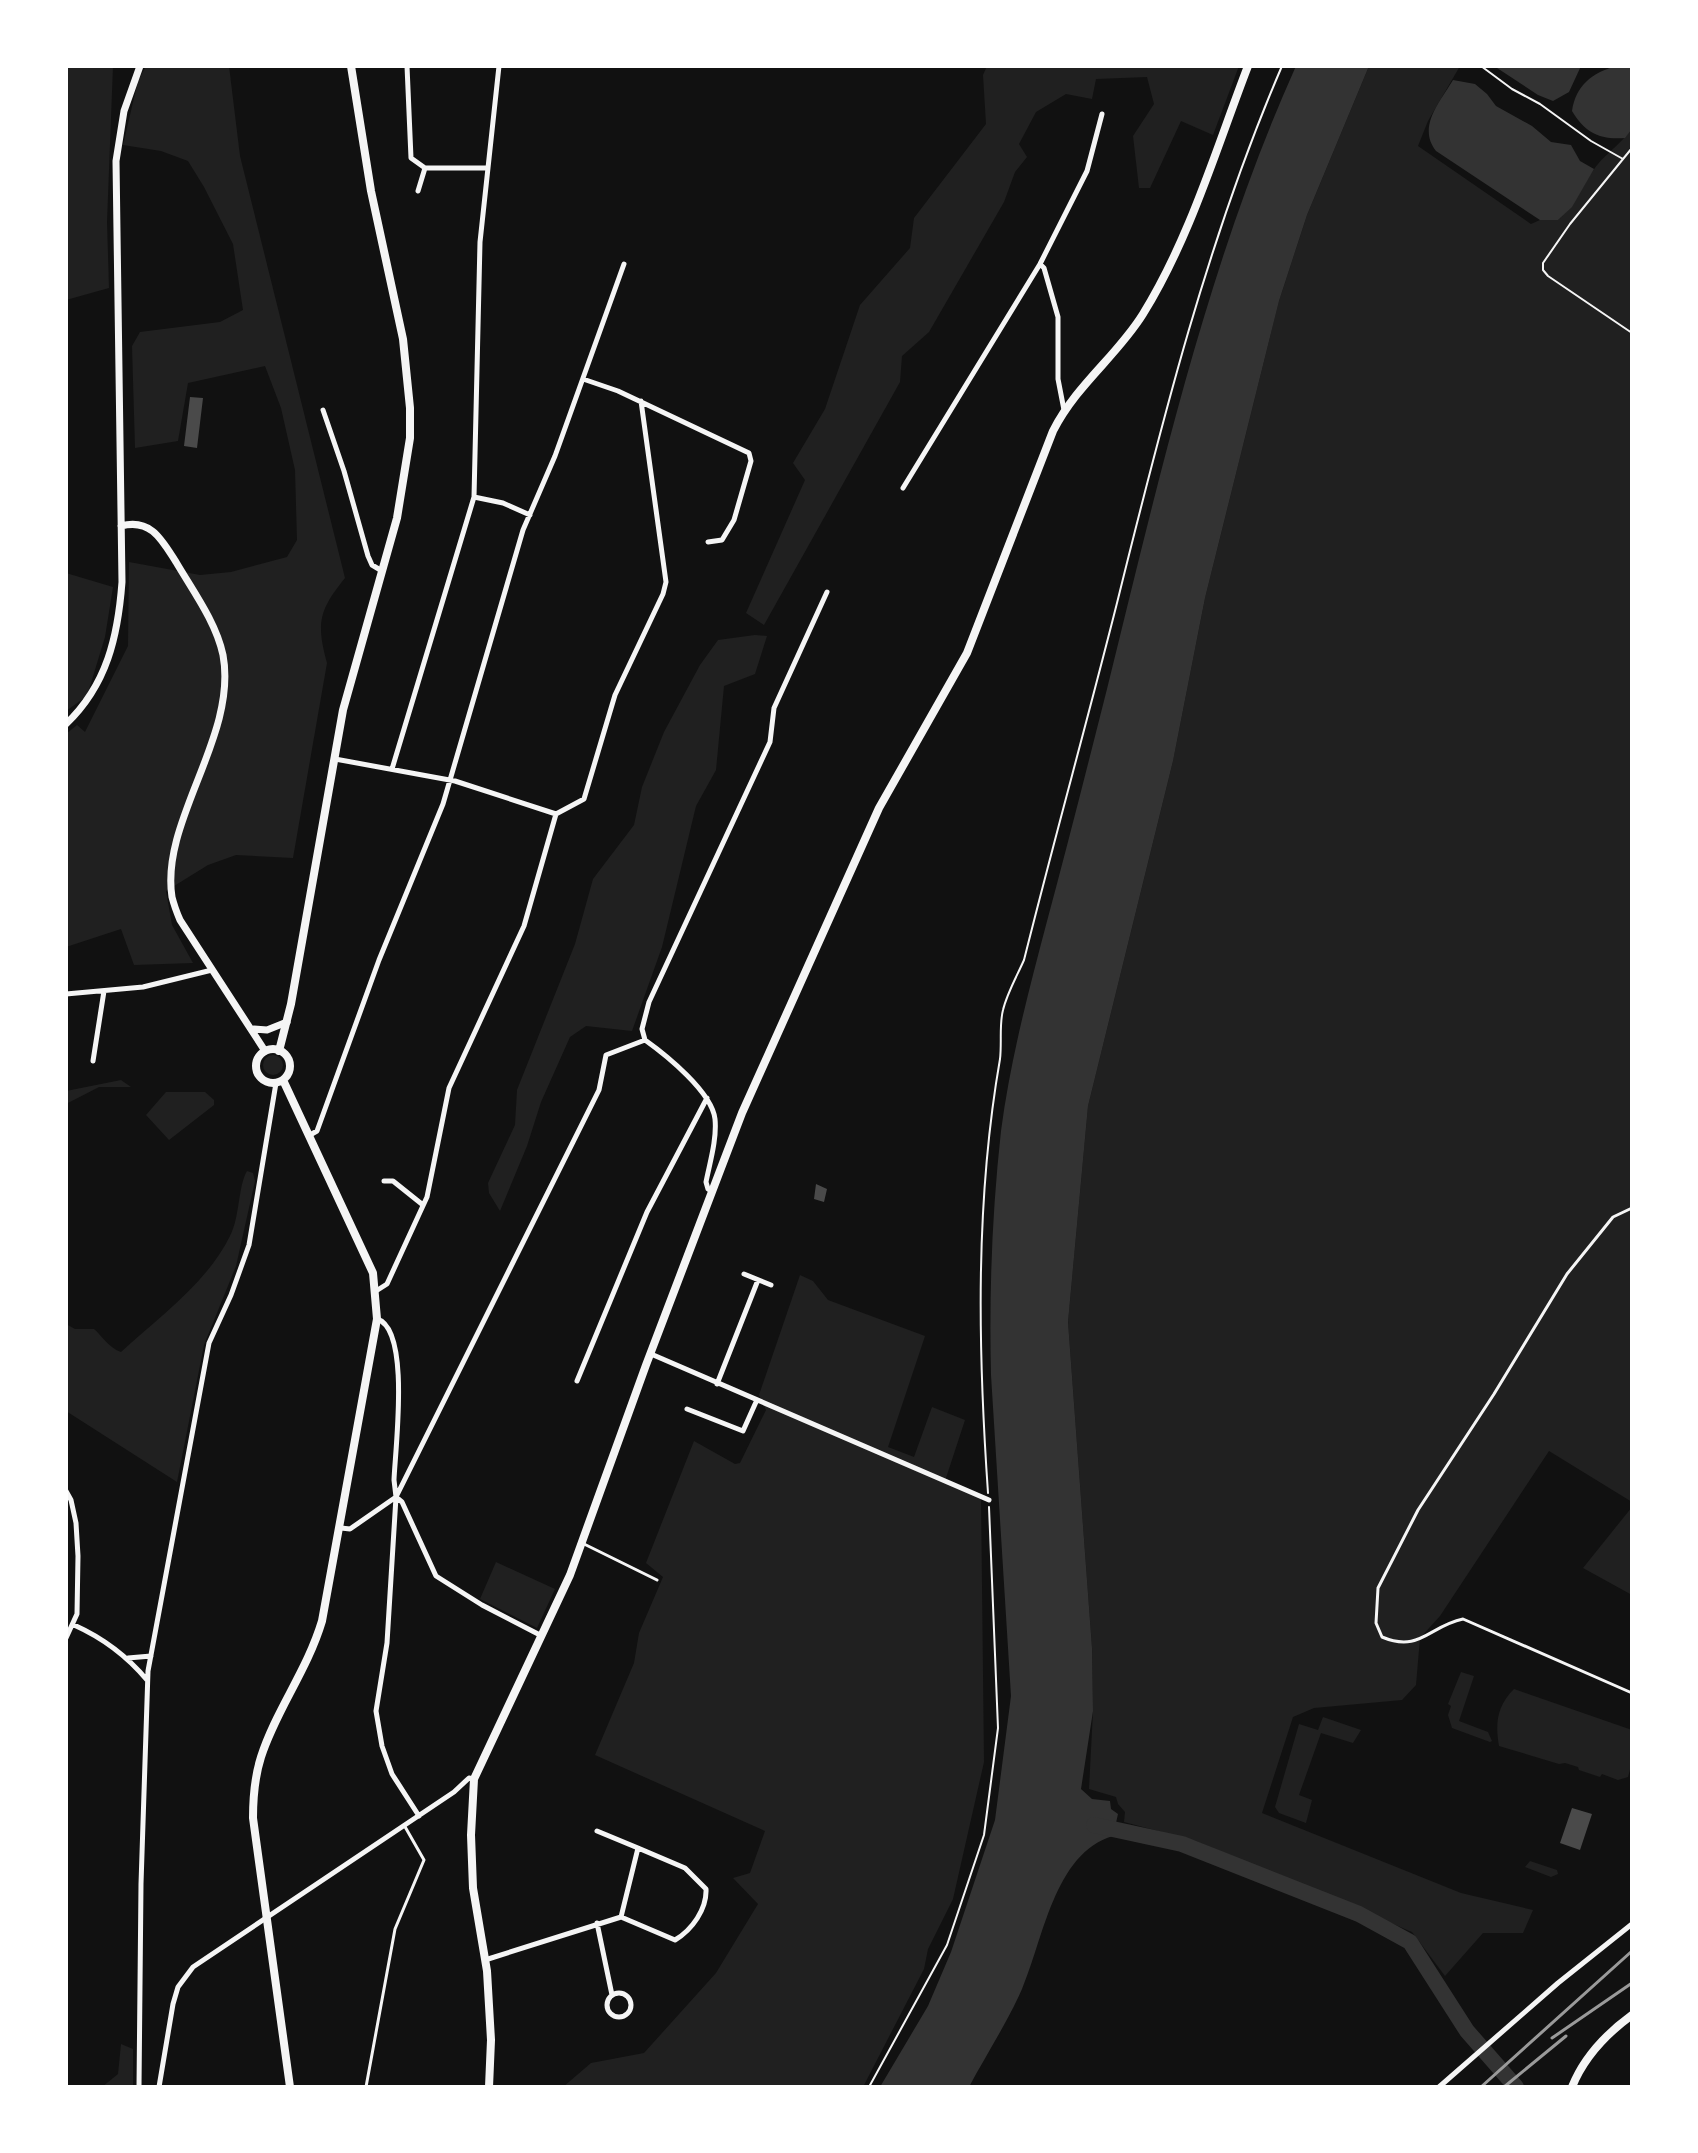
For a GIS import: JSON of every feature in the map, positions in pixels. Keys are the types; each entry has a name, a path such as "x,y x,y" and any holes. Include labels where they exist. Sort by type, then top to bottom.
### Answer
{"main road":[{"path":"279,1051 287,1022 343,710 407,468 410,408 403,339 371,191 351,66"},
{"path":"489,2087 491,2040 484,1960 473,1888 471,1835 474,1779 582,1543 742,1113 879,808 967,653 1053,431 1064,410 1140,319 1163,281 1248,66"},
{"path":"265,1051 279,1051 290,1064 279,1082 261,1079 256,1070 257,1059 265,1051"},
{"path":"279,1082 310,1135 373,1273 377,1319 326,1605 313,1652 261,1756 254,1793 253,1818 290,2087"},
{"path":"1572,2087 1580,2069 1597,2046 1632,2015"}],"street":[{"path":"66,724 96,688 110,656 119,622 122,582 116,161 124,111 140,66"},
{"path":"407,66 411,158 425,168 488,168"},
{"path":"392,769 474,497 480,242 499,66"},
{"path":"903,488 1040,264 1087,171 1102,114"},
{"path":"418,191 425,168"},
{"path":"310,1135 317,1131 379,960 443,804 523,530 583,379 624,264"},
{"path":"1040,264 1044,268 1058,317 1058,379 1064,410"},
{"path":"583,379 641,401 749,453 751,461 729,530 722,540 708,542"},
{"path":"376,1291 387,1284 423,1205 449,1088 524,926 556,814 584,799 615,695 666,582 641,401"},
{"path":"323,410 368,556 372,565 382,571"},
{"path":"474,497 503,503 530,515"},
{"path":"121,526 133,523 151,528 170,553 207,615 223,654 223,708 180,833 173,864 172,896 180,920 254,1029 265,1051"},
{"path":"712,1191 706,1182 716,1129 715,1116 707,1098 662,1052 645,1040 642,1029 649,1002 770,742 774,708 827,592"},
{"path":"335,759 451,780 556,814"},
{"path":"66,994 143,987 212,970"},
{"path":"93,1061 104,991"},
{"path":"254,1029 267,1030 287,1022"},
{"path":"419,1816 392,1774 382,1746 376,1711 387,1643 396,1497 599,1090 606,1055 645,1040"},
{"path":"139,2087 141,1884 151,1656 209,1343 249,1245 279,1082"},
{"path":"577,1381 647,1212 707,1098"},
{"path":"384,1181 393,1181 423,1205"},
{"path":"744,1274 771,1285"},
{"path":"717,1384 758,1280"},
{"path":"377,1319 385,1322 392,1331 399,1358 396,1497 402,1502 436,1576 482,1605 540,1635"},
{"path":"650,1354 989,1500"},
{"path":"687,1409 743,1431 756,1402"},
{"path":"66,1491 71,1500 77,1534 77,1614 66,1638"},
{"path":"341,1528 350,1529 396,1497"},
{"path":"74,1625 95,1635 127,1658 148,1680"},
{"path":"127,1658 151,1656"},
{"path":"159,2087 173,2004 178,1987 193,1967 419,1816 469,1778 474,1779"},
{"path":"484,1960 621,1917 675,1940 686,1934 707,1902 706,1889 685,1868 597,1831"},
{"path":"621,1917 638,1848"},
{"path":"597,1923 612,1995 608,2001 609,2012 619,2017 626,2014 630,2007 629,2000 620,1993 612,1995"},
{"path":"1439,2087 1558,1983 1632,1924"}],"lane":[{"path":"1632,1208 1613,1217 1567,1274 1418,1510 1378,1588 1376,1623 1382,1637 1405,1642 1421,1640 1447,1623 1463,1619 1632,1693"},
{"path":"582,1543 657,1580"},
{"path":"366,2087 395,1929 424,1860 404,1825"}],"path":[{"path":"869,2087 947,1945 984,1835 998,1728 981,1378 981,1271 991,1108 1001,1049 1002,1012 1024,960 1156,447 1210,260 1282,66"},
{"path":"1481,66 1591,141 1623,159"},
{"path":"1632,148 1546,256 1543,270 1632,333"}],"shaded area":[{"path":"66,66 113,66 107,222 109,288 66,300"},
{"path":"146,66 229,66 240,156 345,578 330,599 322,618 327,663 293,858 236,855 208,865 166,891 172,925 193,963 134,965 121,929 66,947 66,734 77,725 85,732 128,646 129,562 200,575 231,572 287,557 297,540 295,470 281,408 265,366 188,383 178,441 135,448 132,346 140,332 220,322 243,310 233,244 188,161 161,151 123,145 138,81"},
{"path":"987,66 1239,66 1213,135 1181,121 1150,188 1139,188 1133,136 1154,104 1147,77 1096,79 1092,99 1066,94 1036,112 1019,144 1027,157 1015,172 1004,202 929,332 902,356 900,382 764,625 746,613 805,480 793,463 825,409 860,305 910,248 914,218 986,124 983,75"},
{"path":"1296,66 1369,66 1307,215 1279,301 1205,598 1173,761 1088,1106 1068,1322 1092,1648 1093,1711 1081,1789 1092,1799 1110,1801 1111,1809 1118,1814 1113,1836 1093,1845 1077,1860 1064,1879 1053,1901 1022,1989 969,2087 880,2087 928,2006 951,1952 995,1820 1011,1696 991,1375 991,1284 1001,1131 1014,1053 1188,373 1236,217"},
{"path":"1369,66 1460,66 1428,121 1418,146 1531,224 1540,220 1558,220 1573,203 1596,166 1632,129 1632,1502 1549,1451 1440,1616 1420,1638 1416,1685 1402,1700 1314,1708 1293,1717 1262,1813 1461,1893 1533,1910 1523,1933 1483,1933 1445,1976 1412,1932 1196,1841 1124,1822 1125,1812 1116,1797 1089,1789 1092,1648 1068,1322 1088,1106 1173,761 1205,598 1279,301 1307,215"},
{"path":"1494,66 1581,66 1569,92 1553,101 1538,95"},
{"path":"1616,66 1632,66 1632,129 1625,138 1594,134 1582,125 1572,111 1577,94 1586,81"},
{"path":"1453,80 1475,84 1496,106 1532,126 1551,142 1571,145 1580,161 1594,169 1572,207 1558,220 1540,220 1436,151 1429,133 1432,115"},
{"path":"66,573 113,587 105,637 87,696 66,711"},
{"path":"767,636 755,674 724,686 716,770 696,806 662,947 632,1031 586,1026 570,1037 541,1102 500,1211 489,1193 488,1183 515,1125 517,1090 575,944 593,879 634,825 642,787 664,732 700,665 718,640"},
{"path":"273,1055 280,1058 283,1065 280,1072 273,1075 266,1072 263,1065 266,1058"},
{"path":"121,1080 131,1087 99,1087 66,1104 66,1091"},
{"path":"166,1092 205,1092 214,1100 214,1105 169,1140 146,1115"},
{"path":"247,1171 253,1173 255,1181 236,1266 204,1345 177,1482 66,1411 66,1324 75,1329 94,1329 121,1352 209,1269 230,1236"},
{"path":"800,1275 813,1281 828,1300 925,1336 888,1447 914,1457 932,1407 965,1420 945,1481 981,1497 984,1762 953,1899 928,1949 924,1969 863,2087 563,2087 591,2063 644,2053 716,1973 758,1904 733,1878 750,1873 765,1831 595,1755 634,1663 639,1633 663,1577 646,1563 694,1441 735,1464 740,1463 766,1410 759,1395"},
{"path":"1632,1507 1632,1595 1583,1568"},
{"path":"496,1562 555,1589 537,1628 480,1599"},
{"path":"1461,1672 1474,1676 1459,1721 1488,1732 1490,1742 1452,1728 1448,1715 1451,1706 1448,1704"},
{"path":"1514,1689 1632,1730 1632,1762 1628,1777 1618,1780 1602,1774 1600,1777 1565,1763 1559,1764 1499,1746 1499,1715"},
{"path":"1323,1717 1361,1730 1353,1743 1321,1733 1299,1795 1312,1800 1306,1823 1279,1813 1275,1807 1299,1724 1318,1730"},
{"path":"1530,1861 1557,1870 1558,1874 1551,1877 1525,1867"},
{"path":"121,2044 133,2049 133,2087 102,2087 118,2074"}],"building":[{"path":"190,397 203,398 197,448 184,446"},
{"path":"816,1184 827,1189 824,1202 814,1199"},
{"path":"1572,1808 1592,1814 1580,1850 1560,1843"}],"waterway":[{"path":"1094,1825 1182,1844 1359,1914 1410,1942 1467,2031 1516,2087"}],"railway":[{"path":"1481,2087 1632,1951"},
{"path":"1552,2038 1632,1983"},
{"path":"1504,2087 1566,2036"}]}
